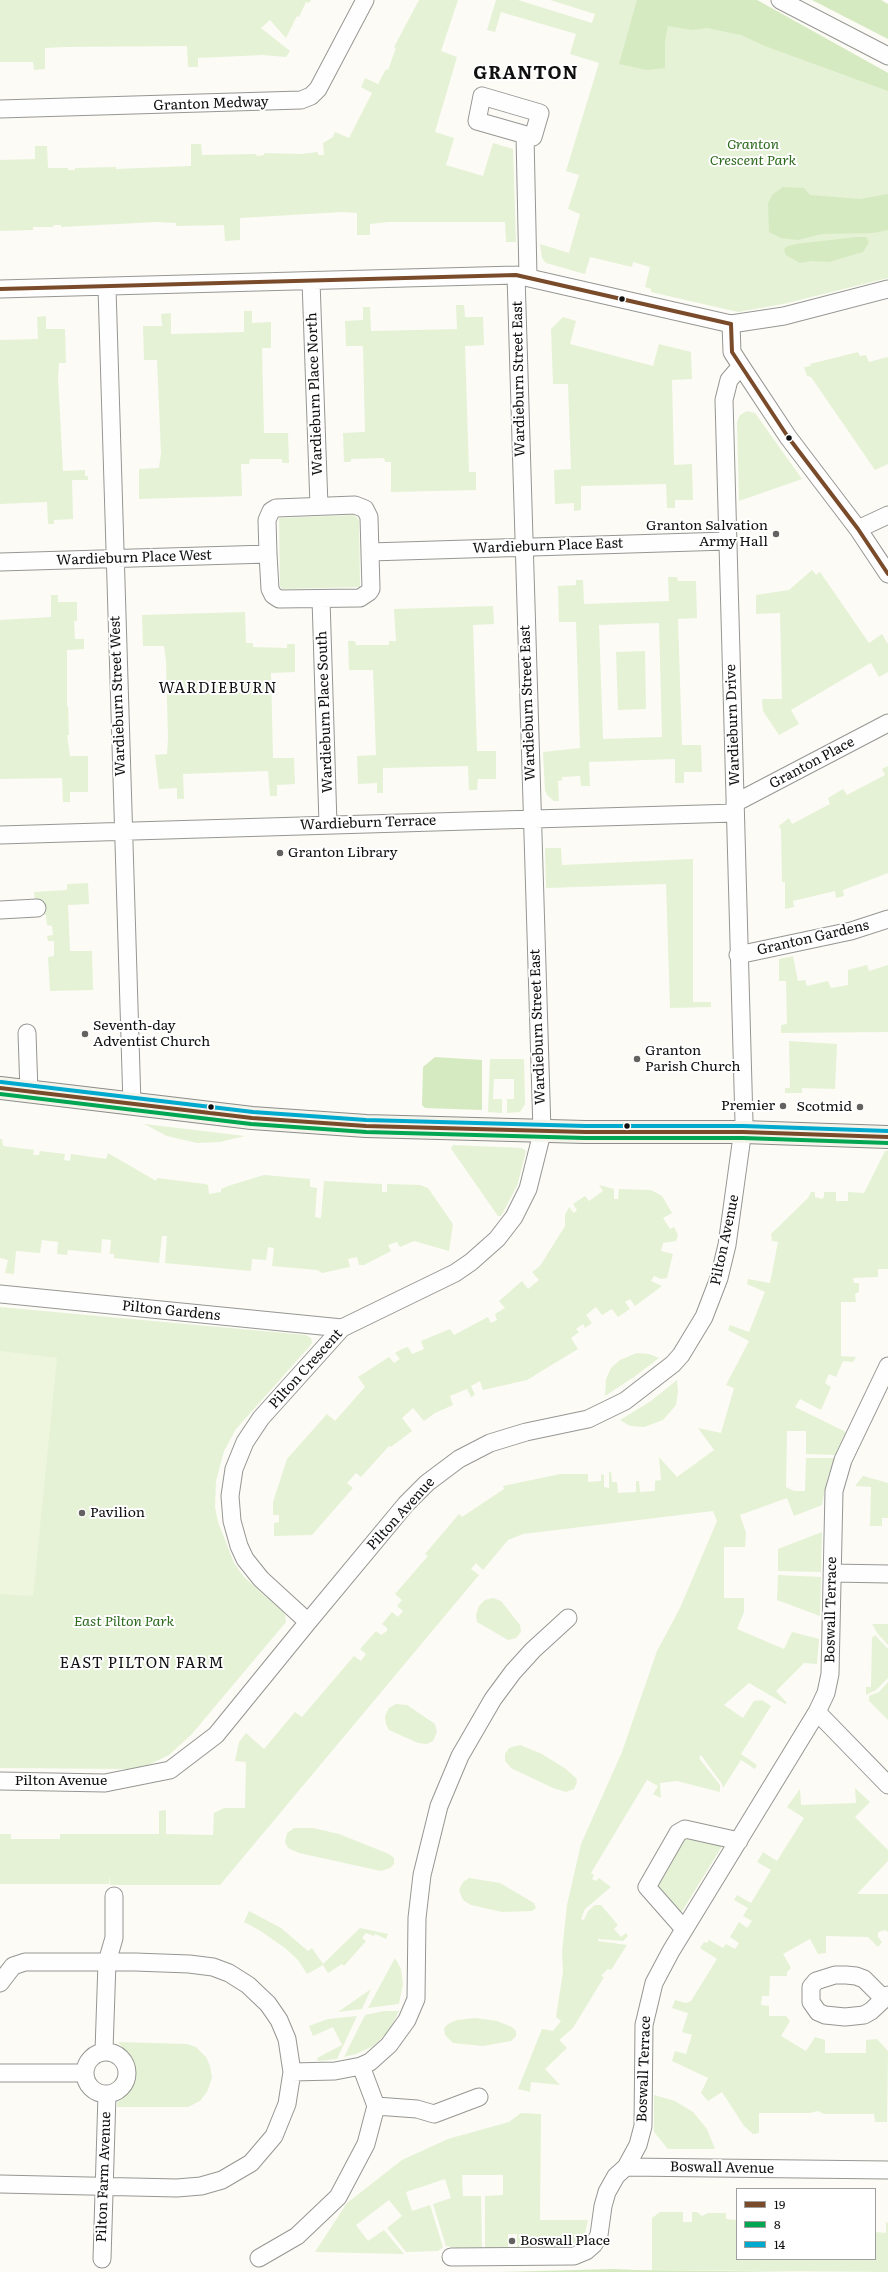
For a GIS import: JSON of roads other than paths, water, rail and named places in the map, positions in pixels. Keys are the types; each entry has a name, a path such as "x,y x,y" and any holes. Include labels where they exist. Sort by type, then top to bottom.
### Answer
{"street":[{"name":"Granton Medway","path":"0,109 301,100 311,96 318,89 365,0"},
{"path":"780,0 888,56"},
{"name":"Wardieburn Street East","path":"525,135 522,276 523,546 542,1131"},
{"path":"0,289 107,288 522,276 731,324 784,316 888,289"},
{"name":"Wardieburn Place North","path":"311,281 319,506"},
{"name":"Wardieburn Street West","path":"107,288 122,830 132,1104"},
{"path":"731,324 732,352 788,437 858,529 888,574"},
{"name":"Wardieburn Drive","path":"741,366 729,380 724,400 743,1132"},
{"path":"355,505 365,509 369,517 371,589 367,595 360,598 279,599 273,596 269,586 267,520 271,511 276,508 319,506 355,505"},
{"path":"858,529 888,515"},
{"name":"Wardieburn Place East","path":"370,552 523,546 727,541"},
{"name":"Wardieburn Place West","path":"0,562 268,554"},
{"name":"Wardieburn Place South","path":"321,599 328,824"},
{"name":"Granton Place","path":"735,808 888,722"},
{"name":"Wardieburn Terrace","path":"0,835 122,830 532,819 735,808"},
{"path":"0,910 37,908"},
{"name":"Granton Gardens","path":"738,955 851,931 888,919"},
{"path":"28,1033 29,1092"},
{"path":"0,1088 252,1118 333,1125 542,1131 743,1132 888,1137"},
{"name":"Pilton Crescent","path":"308,1622 261,1579 245,1559 235,1534 230,1509 230,1488 239,1453 252,1430 342,1328 455,1273 484,1251 506,1228 523,1200 533,1173 542,1131"},
{"name":"Pilton Avenue","path":"0,1781 105,1783 170,1770 216,1735 406,1504 427,1483 448,1466 469,1452 500,1439 579,1422 599,1415 643,1389 673,1364 700,1325 719,1278 728,1238 743,1132"},
{"name":"Pilton Gardens","path":"0,1294 342,1328"},
{"name":"Boswall Terrace","path":"626,2167 638,2145 643,2126 644,2025 649,1998 660,1970 818,1712 826,1694 830,1674 833,1510 838,1474 888,1366"},
{"path":"832,1573 888,1574"},
{"path":"292,2072 316,2073 362,2066 370,2062 389,2045 400,2031 414,2006 417,1990 417,1918 425,1860 439,1806 460,1756 493,1699 513,1672 568,1618"},
{"path":"818,1712 888,1785"},
{"path":"684,1929 647,1887 678,1833 685,1829 739,1842"},
{"path":"0,2072 85,2073 86,2066 93,2056 104,2051 108,1962 114,1938 114,1896"},
{"path":"0,1983 13,1966 25,1962 198,1964 213,1967 238,1978 256,1991 276,2014 287,2039 292,2072 287,2104 279,2128 263,2151 241,2170 214,2183 190,2188 0,2184"},
{"name":"Pilton Farm Avenue","path":"85,2073 86,2080 94,2090 107,2094 120,2090 124,2084 128,2071 126,2064 118,2054 104,2051"},
{"path":"259,2258 297,2236 338,2198 366,2144 376,2106 362,2066"},
{"name":"Pilton Farm Avenue","path":"102,2259 107,2094"},
{"path":"376,2106 417,2109 434,2114 479,2097"},
{"path":"451,2257 574,2256 590,2248 597,2240 601,2229 603,2206 607,2192 616,2176 626,2167"},
{"name":"Boswall Avenue","path":"626,2167 888,2170"}],"place":[{"name":"Granton Salvation Army Hall","path":"776,534"},
{"name":"Granton Library","path":"280,853"},
{"name":"Seventh-day Adventist Church","path":"85,1034"},
{"name":"Granton Parish Church","path":"637,1059"},
{"name":"Premier","path":"783,1106"},
{"name":"Scotmid","path":"860,1107"},
{"name":"Pavilion","path":"82,1513"},
{"name":"Boswall Place","path":"512,2241"}],"district":[{"name":"GRANTON","path":"526,74"},
{"name":"WARDIEBURN","path":"218,689"},
{"name":"EAST PILTON FARM","path":"142,1664"}],"park label":[{"name":"Granton Crescent Park","path":"753,154"},
{"name":"East Pilton Park","path":"124,1622"}]}
